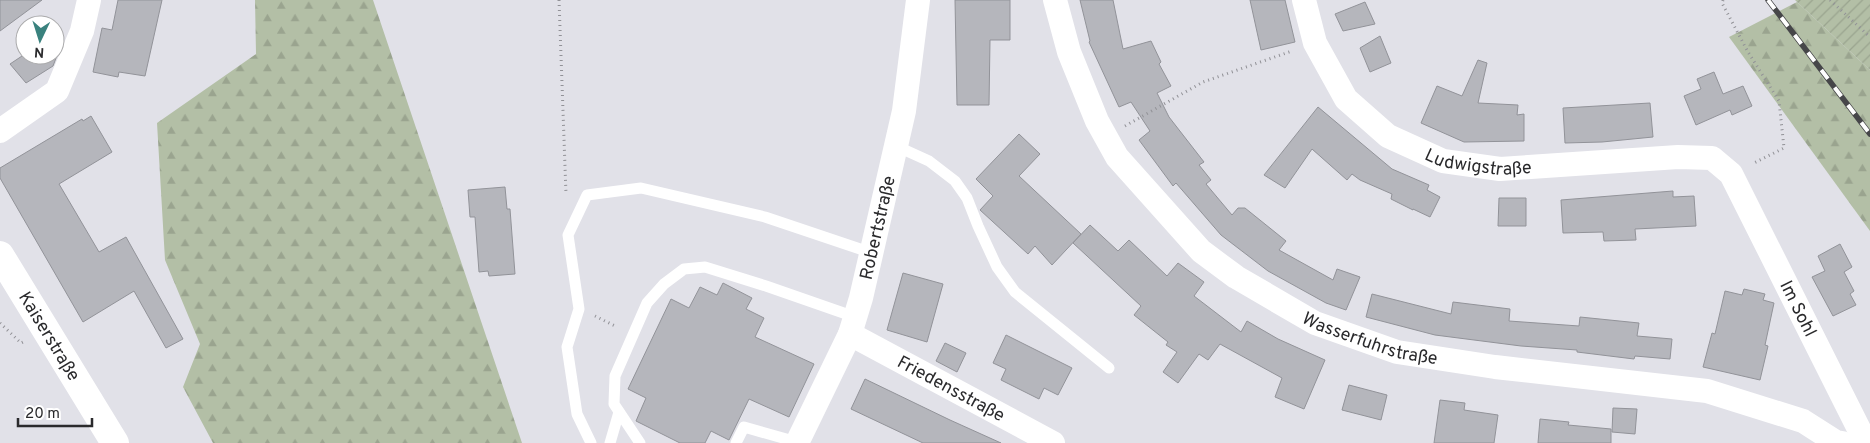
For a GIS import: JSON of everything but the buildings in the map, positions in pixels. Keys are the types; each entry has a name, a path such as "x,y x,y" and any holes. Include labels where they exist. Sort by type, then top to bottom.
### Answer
{"street":[{"path":"0,131 57,92 82,31 89,0"},
{"name":"Robertstraße","path":"797,443 852,326 872,252 904,111 918,0"},
{"name":"Wasserfuhrstraße","path":"1055,0 1069,52 1097,121 1117,157 1201,252 1236,277 1316,323 1397,352 1495,367 1707,390 1803,421 1836,442 1842,443"},
{"name":"Ludwigstraße","path":"1304,0 1315,43 1346,99 1388,136 1443,161 1500,169 1678,157 1712,158 1731,174"},
{"name":"Im Sohl","path":"1731,174 1866,443"},
{"name":"Kaiserstraße","path":"0,256 115,443"},
{"name":"Friedensstraße","path":"852,326 1053,443"}],"lane":[{"path":"896,146 929,161 956,181 967,198 997,267 1015,292 1109,368"},
{"path":"591,443 578,414 567,347 579,309 568,235 587,196 642,188 765,217 872,252"},
{"path":"640,443 614,404 615,376 647,303 664,284 684,269 705,267 766,286 852,326"},
{"path":"610,443 619,412"},
{"path":"736,443 744,427 797,443"}],"path":[{"path":"558,0 566,196"},
{"path":"1723,0 1722,2 1748,52 1779,101 1784,148 1731,174"},
{"path":"1830,0 1870,37"},
{"path":"1105,137 1203,82 1294,51"},
{"path":"579,309 633,334"}],"green space":[{"path":"255,0 373,0 522,443 213,443 183,387 200,344 165,260 157,123 256,54"},
{"path":"1795,0 1870,0 1870,70 1797,2"},
{"path":"1797,2 1870,70 1870,231 1729,37"}],"railway":[{"path":"1768,0 1870,134"}]}
